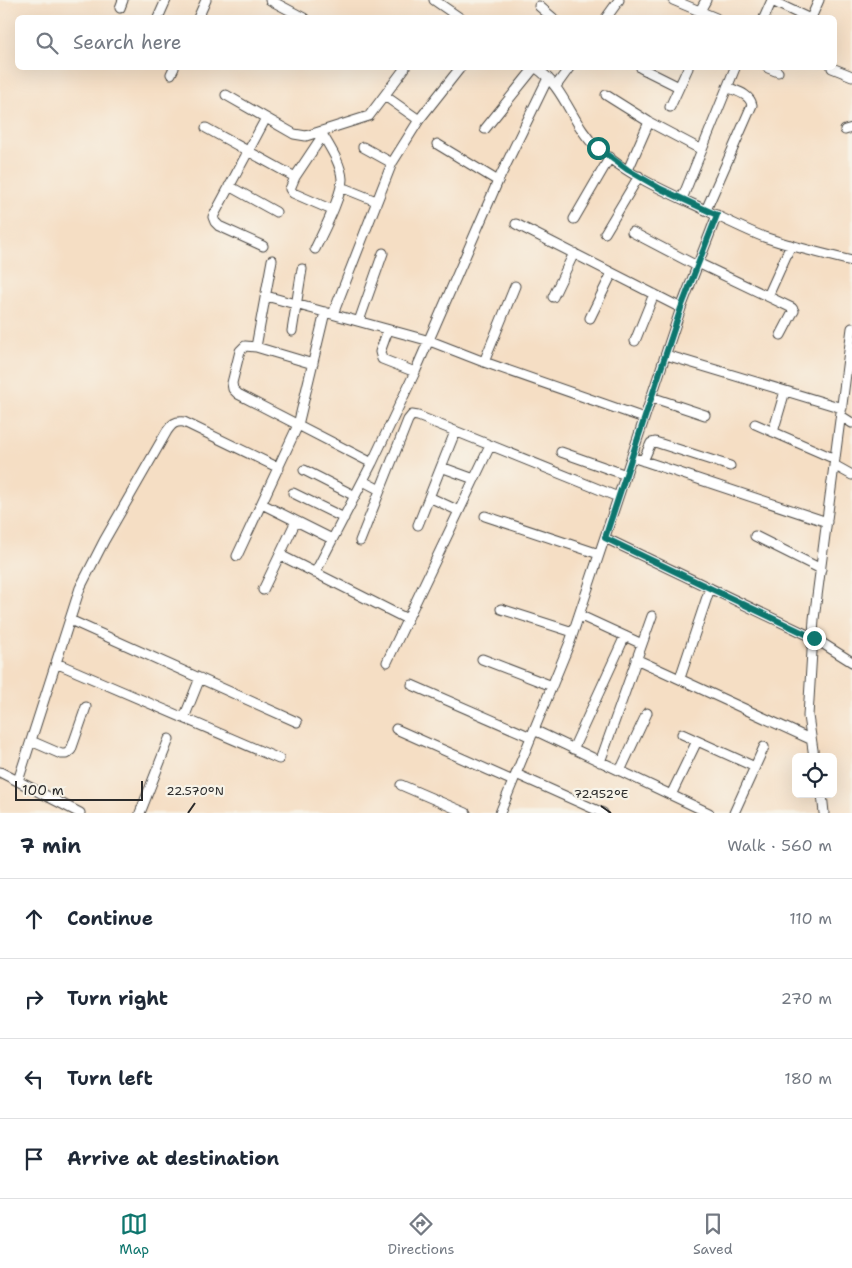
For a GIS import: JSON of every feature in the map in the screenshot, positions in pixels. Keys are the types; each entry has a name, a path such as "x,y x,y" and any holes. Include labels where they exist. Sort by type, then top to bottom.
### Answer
{"street":[{"path":"159,15 166,0"},
{"path":"199,15 206,0"},
{"path":"270,0 298,15"},
{"path":"434,0 456,15"},
{"path":"673,0 709,15"},
{"path":"700,11 706,0"},
{"path":"812,15 819,0"},
{"path":"608,15 617,1"},
{"path":"765,15 772,1 803,15"},
{"path":"539,6 550,15"},
{"path":"444,15 448,9"},
{"path":"226,95 298,136 306,136 322,133 368,116 385,96 403,70"},
{"path":"237,556 298,425 313,364 329,313 392,163 419,120 456,70"},
{"path":"484,129 533,70"},
{"path":"538,70 556,86 582,132 598,148 628,170 682,199 763,236 852,261"},
{"path":"556,86 568,70"},
{"path":"645,70 679,88"},
{"path":"670,107 687,70"},
{"path":"682,199 734,70"},
{"path":"773,70 778,72"},
{"path":"837,70 852,76"},
{"path":"315,573 372,463 430,341 498,181 548,78"},
{"path":"706,210 752,105 748,96 727,86"},
{"path":"606,95 649,122 702,150"},
{"path":"385,96 419,120"},
{"path":"263,246 219,226 213,216 266,118"},
{"path":"628,170 649,122"},
{"path":"206,128 295,177"},
{"path":"322,133 295,177 290,189 292,193 332,210"},
{"path":"315,249 341,187 340,168 322,133"},
{"path":"437,144 498,181"},
{"path":"363,147 392,163"},
{"path":"574,219 610,157"},
{"path":"605,233 639,176"},
{"path":"229,186 276,212"},
{"path":"341,187 376,202"},
{"path":"500,813 573,632 681,308 717,215"},
{"path":"516,224 681,308"},
{"path":"632,232 792,308 794,311 781,335"},
{"path":"768,296 790,245"},
{"path":"359,321 382,253"},
{"path":"553,297 574,253"},
{"path":"256,347 272,260"},
{"path":"292,331 302,269"},
{"path":"590,318 612,273"},
{"path":"484,362 515,286"},
{"path":"635,341 654,294"},
{"path":"266,296 430,341 644,418"},
{"path":"813,753 808,716 814,619 852,328"},
{"path":"388,330 380,356 382,359 415,372"},
{"path":"313,364 256,347 245,346 240,351 232,383 233,389 238,394 372,463"},
{"path":"666,355 785,391 841,412 852,423"},
{"path":"773,432 785,391"},
{"path":"651,397 705,415"},
{"path":"360,541 408,420 412,415 618,497"},
{"path":"18,781 80,588 104,540 167,431 178,421 184,422 279,468"},
{"path":"755,424 835,462 852,475"},
{"path":"418,525 455,432"},
{"path":"643,461 648,447 651,443 655,442 730,466"},
{"path":"387,662 490,446"},
{"path":"561,452 626,475"},
{"path":"632,457 827,522"},
{"path":"441,467 474,479"},
{"path":"304,470 355,496"},
{"path":"363,481 380,490"},
{"path":"293,492 344,518"},
{"path":"430,497 458,511"},
{"path":"262,504 332,539"},
{"path":"485,516 600,554"},
{"path":"263,590 296,521"},
{"path":"755,536 821,569"},
{"path":"605,538 814,638 852,662"},
{"path":"280,555 407,619"},
{"path":"680,678 710,588"},
{"path":"501,609 573,632"},
{"path":"579,615 642,644"},
{"path":"600,762 652,616"},
{"path":"70,620 297,722"},
{"path":"573,749 625,636"},
{"path":"636,658 810,738"},
{"path":"482,659 552,686"},
{"path":"56,663 279,758"},
{"path":"184,718 200,678"},
{"path":"412,685 573,749 671,795 694,810 709,813"},
{"path":"31,741 61,754 66,754 71,750 86,707"},
{"path":"620,771 647,713"},
{"path":"396,729 603,813"},
{"path":"682,734 755,767"},
{"path":"140,813 169,740"},
{"path":"671,795 697,741"},
{"path":"734,813 764,747"},
{"path":"0,772 80,813"},
{"path":"401,785 466,813"},
{"path":"822,798 824,813"}],"route":[{"path":"598,148 628,170 661,189 717,215 681,308 605,538 814,638"}]}
